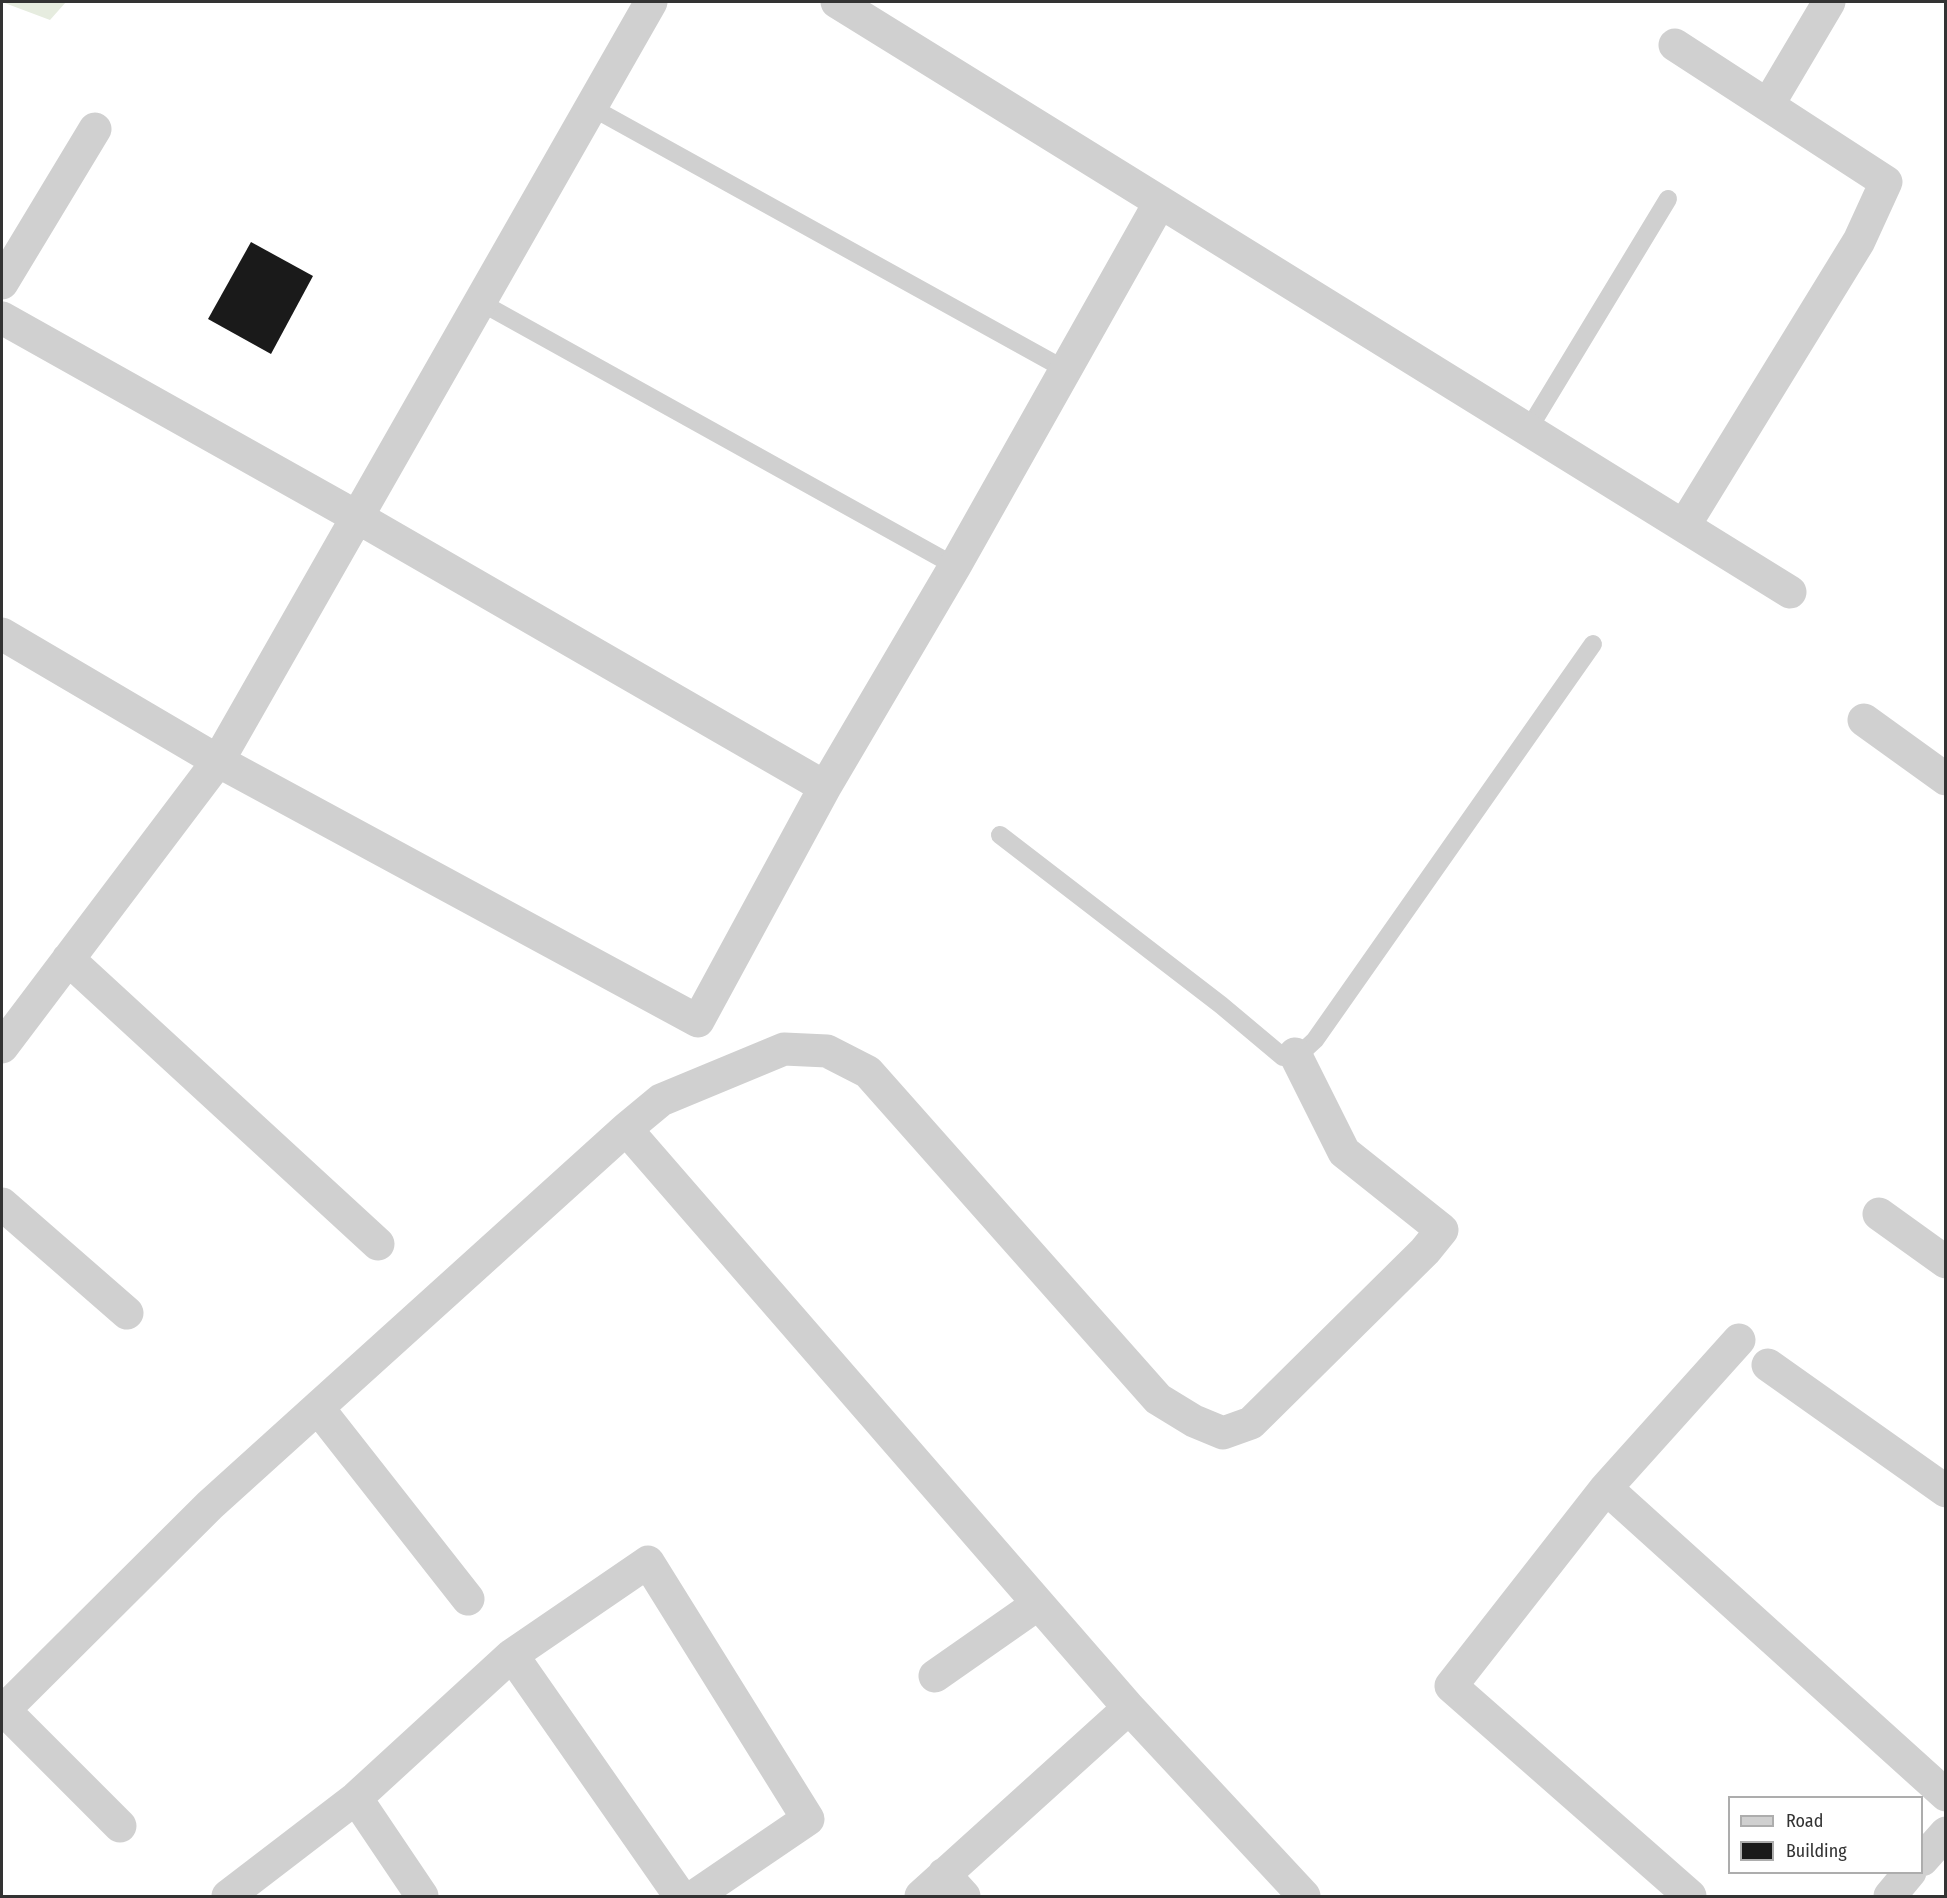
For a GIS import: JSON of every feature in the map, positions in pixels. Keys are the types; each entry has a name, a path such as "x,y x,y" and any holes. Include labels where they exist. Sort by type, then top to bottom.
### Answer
{"street":[{"path":"2,1047 218,761 651,2"},
{"path":"837,2 1790,592"},
{"path":"1768,105 1829,2"},
{"path":"1675,45 1886,182 1859,241 1684,526"},
{"path":"2,283 95,129"},
{"path":"2,634 218,761 698,1021 825,787 955,566 1160,202"},
{"path":"2,318 357,517 825,787"},
{"path":"1864,720 1946,778"},
{"path":"68,958 378,1244"},
{"path":"120,1826 3,1711 210,1505 626,1129 661,1100 784,1049 827,1051 868,1071 1158,1399 1194,1421 1223,1432 1251,1423 1425,1251 1442,1230 1344,1152 1295,1054"},
{"path":"626,1129 1129,1708 1304,1896"},
{"path":"2,1204 127,1313"},
{"path":"1879,1214 1946,1262"},
{"path":"1690,1896 1451,1686 1606,1488 1739,1340"},
{"path":"1768,1365 1946,1491"},
{"path":"318,1408 468,1599"},
{"path":"1606,1488 1946,1795"},
{"path":"228,1896 356,1798 512,1655 648,1562 808,1819 695,1896"},
{"path":"935,1676 1038,1604"},
{"path":"512,1655 680,1896"},
{"path":"943,1889 1129,1708"},
{"path":"356,1798 422,1896"},
{"path":"1923,1859 1946,1833"},
{"path":"1890,1896 1908,1874"}],"lane":[{"path":"591,106 1066,370"},
{"path":"1528,430 1668,199"},
{"path":"480,302 955,566"},
{"path":"999,835 1221,1005 1283,1057 1301,1053 1315,1040 1593,644"}],"shaded area":[{"path":"2,2 66,2 50,20"}],"building":[{"path":"251,242 313,276 271,354 208,319"}]}
